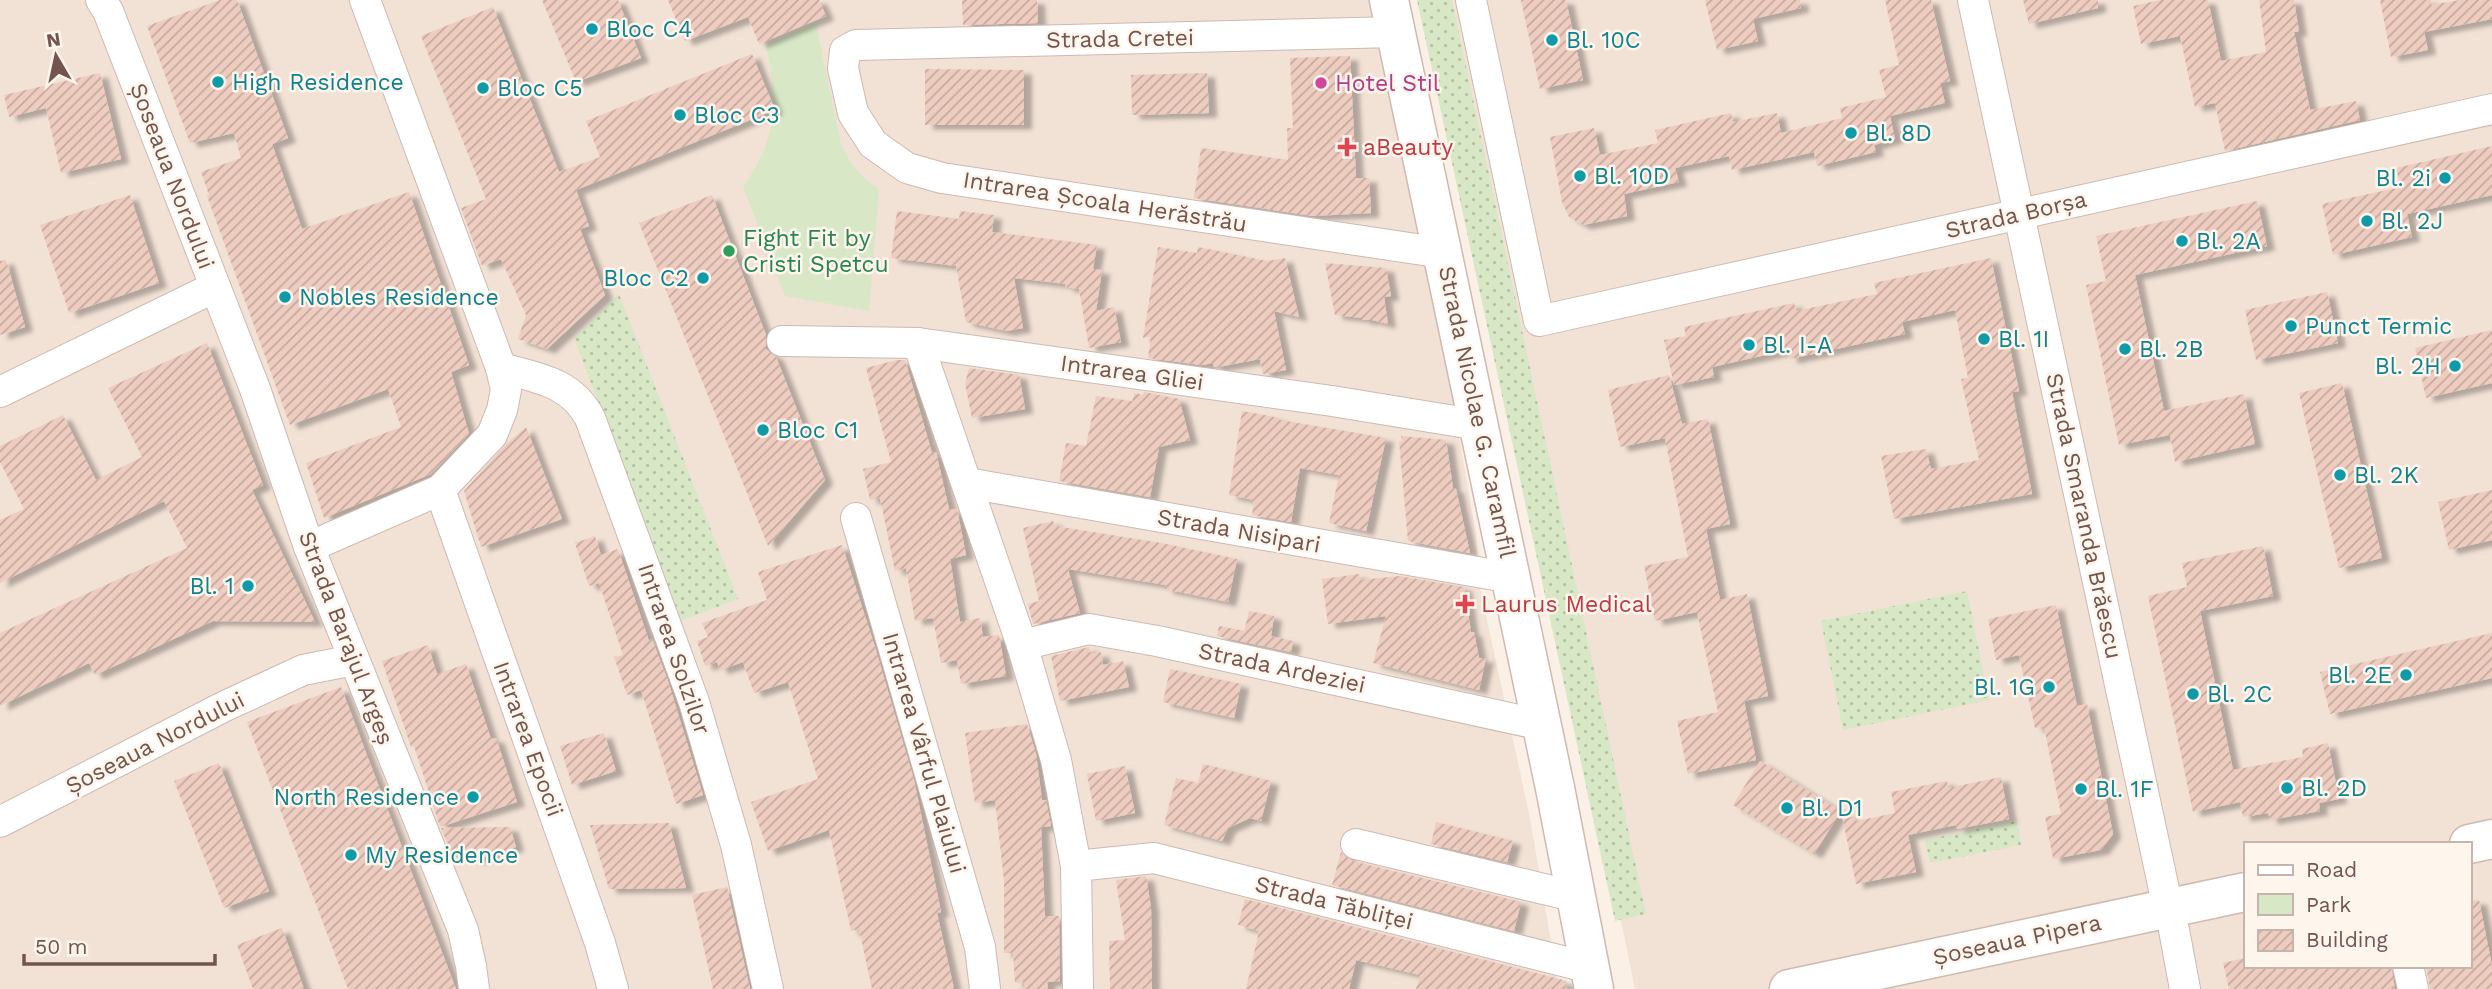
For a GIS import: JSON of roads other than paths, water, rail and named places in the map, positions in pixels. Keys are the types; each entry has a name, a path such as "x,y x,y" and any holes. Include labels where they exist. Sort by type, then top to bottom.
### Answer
{"main road":[{"name":"Strada Nicolae G. Caramfil","path":"1393,16 1512,578 1592,978"},
{"path":"2471,844 2492,839"},
{"path":"2471,865 2492,860"},
{"name":"Șoseaua Pipera","path":"1889,989 2171,919 2244,892"},
{"name":"Șoseaua Pipera","path":"1789,989 2171,919 2244,914"}],"street":[{"name":"Șoseaua Nordului","path":"0,392 215,287 108,11 101,0"},
{"path":"309,547 440,490 492,435 502,410 506,390 501,368 365,0"},
{"name":"Strada Borșa","path":"1471,0 1539,321 2492,109"},
{"name":"Strada Smaranda Brăescu","path":"1973,0 2185,989"},
{"name":"Strada Cretei","path":"845,51 856,45 1393,16"},
{"name":"Intrarea Școala Herăstrău","path":"845,51 844,68 853,113 873,144 907,167 942,178 1443,253"},
{"name":"Strada Barajul Argeș","path":"215,287 260,402 309,547 463,930 474,989"},
{"name":"Intrarea Gliei","path":"782,341 918,342 1332,401 1479,425"},
{"path":"918,342 1022,645 1056,760 1076,866 1078,989"},
{"name":"Intrarea Solzilor","path":"501,368 550,381 581,401 590,418 694,702 736,845 768,989"},
{"name":"Strada Nisipari","path":"967,483 1512,578"},
{"name":"Intrarea Epocii","path":"440,490 600,943 613,989"},
{"name":"Intrarea Vârful Plaiului","path":"856,518 980,947 985,989"},
{"name":"Strada Ardeziei","path":"1022,645 1089,629 1157,641 1542,724"},
{"name":"Șoseaua Nordului","path":"0,822 223,707 303,670 354,660"},
{"path":"1356,844 1577,897"},
{"name":"Strada Tăbliței","path":"1076,866 1154,858 1592,978"},
{"path":"2408,968 2413,989"}],"place":[{"name":"Bloc C4","path":"592,29"},
{"name":"Bl. 10C","path":"1552,40"},
{"name":"High Residence","path":"218,82"},
{"name":"Hotel Stil","path":"1321,83"},
{"name":"Bloc C5","path":"483,88"},
{"name":"Bloc C3","path":"680,115"},
{"name":"Bl. 8D","path":"1851,133"},
{"name":"aBeauty","path":"1347,147"},
{"name":"Bl. 10D","path":"1580,176"},
{"name":"Bl. 2i","path":"2445,178"},
{"name":"Bl. 2J","path":"2367,221"},
{"name":"Bl. 2A","path":"2182,241"},
{"name":"Fight Fit by Cristi Spetcu","path":"729,251"},
{"name":"Bloc C2","path":"703,278"},
{"name":"Nobles Residence","path":"285,297"},
{"name":"Punct Termic","path":"2291,326"},
{"name":"Bl. 1I","path":"1984,339"},
{"name":"Bl. I-A","path":"1749,345"},
{"name":"Bl. 2B","path":"2125,349"},
{"name":"Bl. 2H","path":"2455,366"},
{"name":"Bloc C1","path":"763,430"},
{"name":"Bl. 2K","path":"2340,475"},
{"name":"Bl. 1","path":"248,586"},
{"name":"Laurus Medical","path":"1465,604"},
{"name":"Bl. 2E","path":"2406,675"},
{"name":"Bl. 1G","path":"2049,687"},
{"name":"Bl. 2C","path":"2193,694"},
{"name":"Bl. 2D","path":"2287,788"},
{"name":"Bl. 1F","path":"2081,789"},
{"name":"North Residence","path":"473,797"},
{"name":"Bl. D1","path":"1787,808"},
{"name":"My Residence","path":"351,855"}]}
